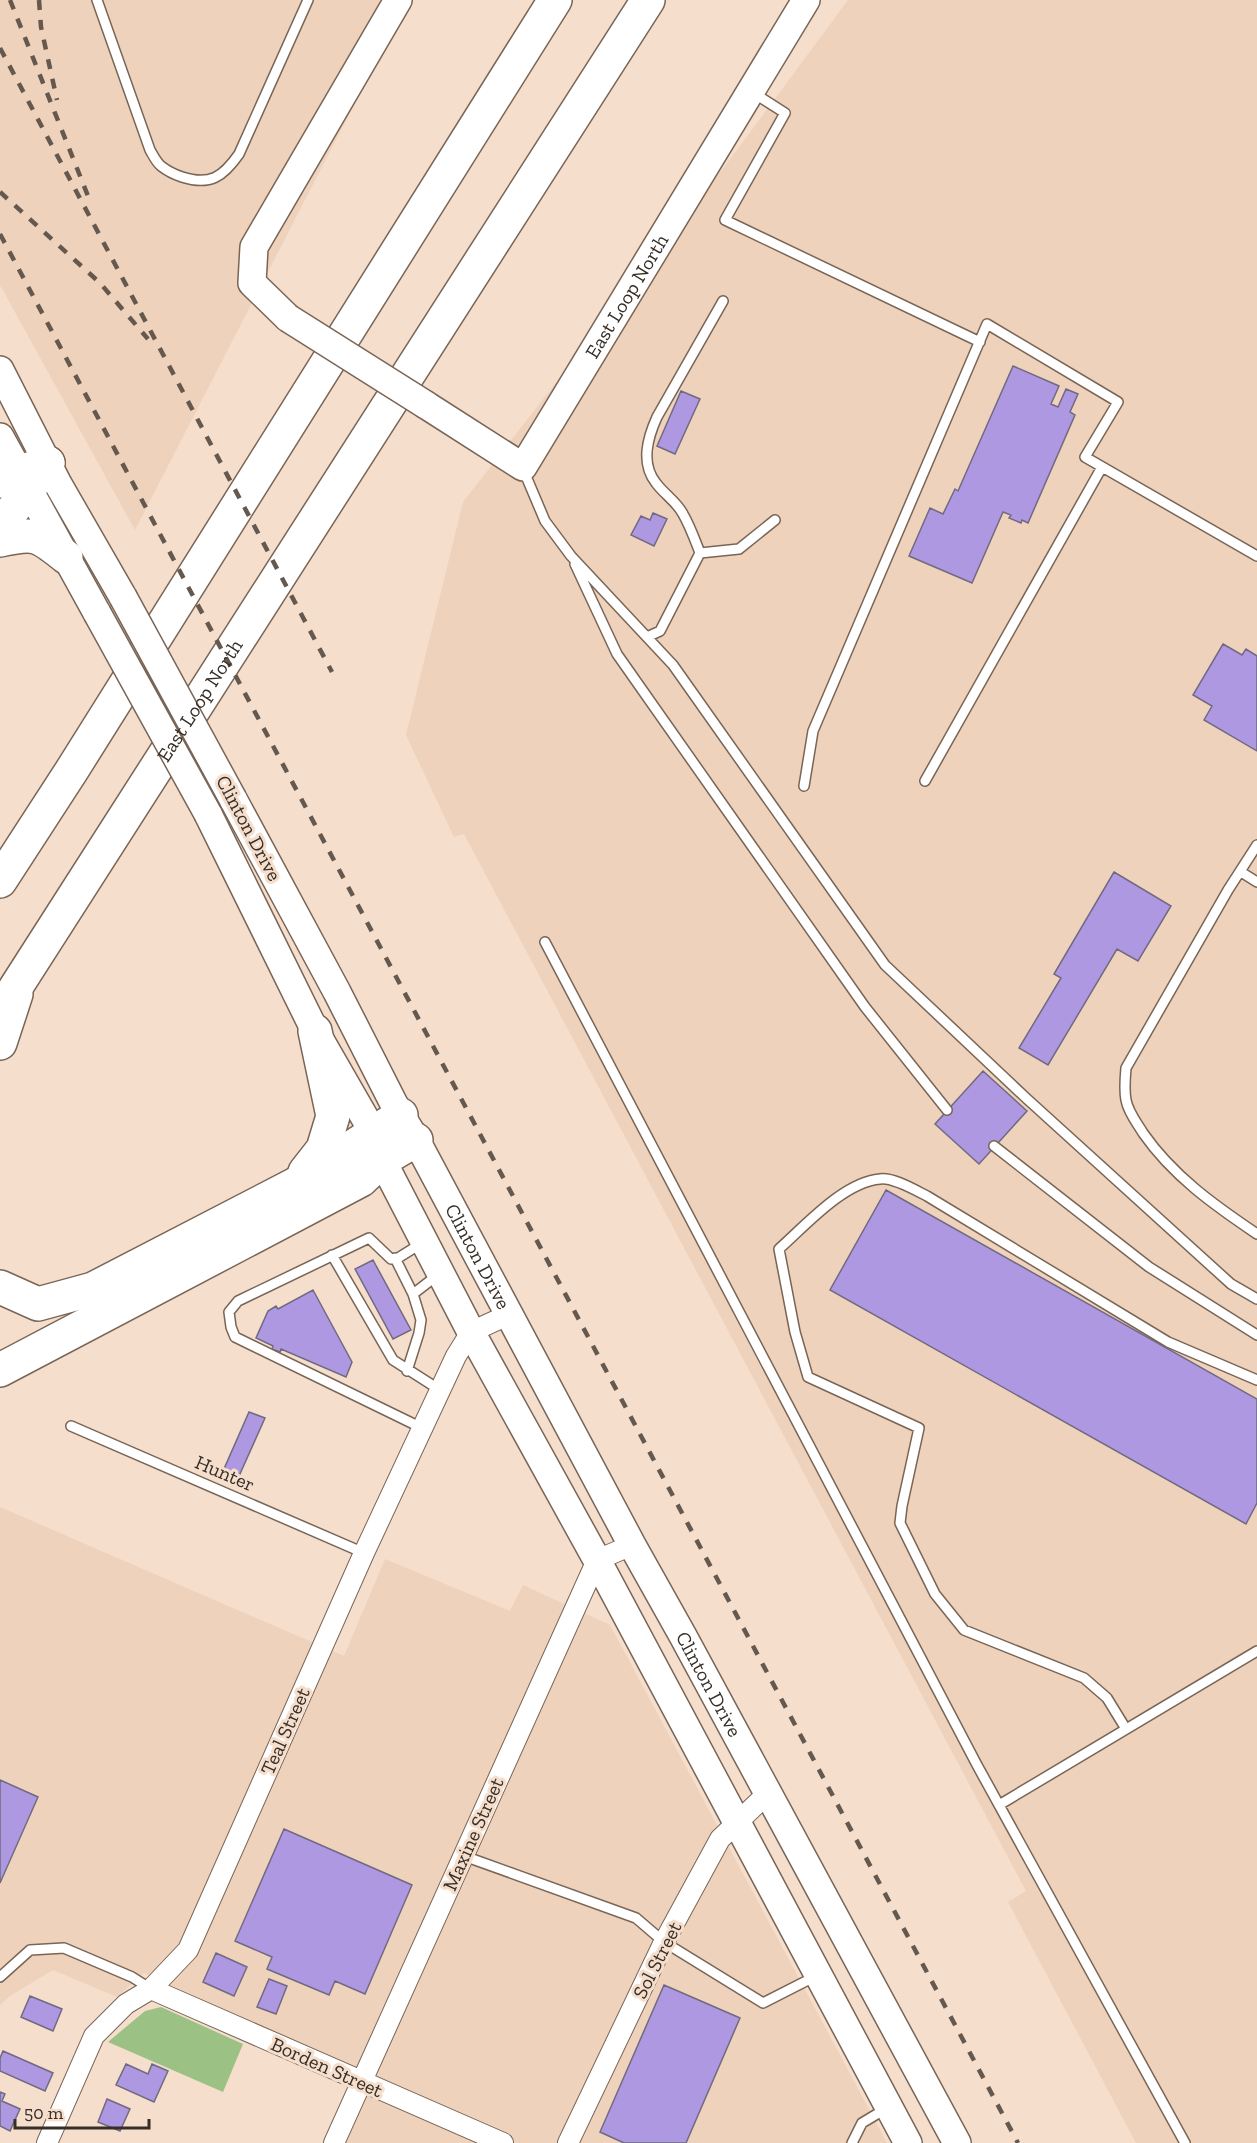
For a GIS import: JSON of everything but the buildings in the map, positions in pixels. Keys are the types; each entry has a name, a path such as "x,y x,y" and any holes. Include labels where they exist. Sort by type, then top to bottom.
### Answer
{"highway":[{"path":"0,880 72,770 555,0"},
{"name":"East Loop North","path":"0,1012 648,0"},
{"path":"0,527 24,476"},
{"path":"0,540 25,534 40,537 66,557"},
{"path":"0,852 72,770"},
{"path":"0,1043 20,981"},
{"path":"294,1185 323,1149 333,1116 315,1030"},
{"path":"0,1287 38,1304 93,1289 294,1185 377,1146 408,1128"},
{"path":"0,1370 361,1180 377,1146"}],"main road":[{"path":"398,0 254,248 252,283 288,318 523,467"},
{"name":"East Loop North","path":"523,467 806,0"},
{"name":"Clinton Drive","path":"0,370 24,476 123,597 632,1545 957,2143"},
{"name":"Clinton Drive","path":"0,437 24,476 66,557 208,814 315,1030 377,1146 471,1332 597,1560 908,2143"}],"street":[{"path":"471,1332 510,1314"},
{"name":"Teal Street","path":"47,2143 94,2036 126,2004 151,1989 188,1950 364,1553 456,1356 471,1332"},
{"path":"597,1560 632,1545"},
{"name":"Maxine Street","path":"334,2143 597,1560"},
{"name":"Sol Street","path":"568,2143 664,1942 720,1839 768,1793"},
{"name":"Borden Street","path":"151,1989 503,2143"}],"lane":[{"path":"97,0 150,150 161,166 179,176 199,182 216,178 230,168 239,154 308,0"},
{"path":"750,91 785,113 725,220 980,342"},
{"path":"700,553 683,513 654,481 647,463 646,450 657,417 723,301"},
{"path":"804,786 813,731 987,324 1118,402 1085,458 1257,556"},
{"path":"523,467 545,521 571,556 673,664 885,965 1026,1098 1222,1277 1257,1299"},
{"path":"925,781 1102,467"},
{"path":"700,553 739,549 775,520"},
{"path":"647,637 660,631 700,553"},
{"path":"571,556 617,654 865,1007 947,1110"},
{"path":"1257,845 1228,890 1126,1068 1124,1087 1126,1103 1134,1119 1156,1151 1180,1178 1257,1234"},
{"path":"1241,872 1257,882"},
{"path":"544,942 999,1805 1185,2143"},
{"path":"994,1146 1149,1267 1257,1335"},
{"path":"1126,1729 1107,1698 1084,1678 964,1630 935,1594 900,1523 919,1428 808,1377 795,1332 779,1249 847,1190 881,1178 927,1196 1168,1342 1257,1380"},
{"path":"407,1371 421,1320 395,1258 384,1252 369,1238 238,1301 229,1312 231,1327 236,1337 422,1428"},
{"path":"395,1258 425,1241"},
{"path":"332,1256 393,1360 440,1390"},
{"path":"412,1294 441,1273"},
{"name":"Hunter","path":"71,1426 364,1553"},
{"path":"999,1805 1257,1651"},
{"path":"464,1856 636,1918 664,1942 763,2003 818,1975"},
{"path":"0,1977 30,1950 64,1948 132,1977 151,1989"},
{"path":"852,2143 862,2123 889,2107"}],"shaded area":[{"path":"0,0 408,0 135,530 0,285"},
{"path":"848,0 1257,0 1257,2143 1136,2143 1008,1902 1026,1891 464,834 454,837 406,735 463,502 731,158"},
{"path":"0,1507 344,1656 385,1559 510,1611 523,1585 610,1625 887,2143 343,2143 373,2076 144,1973 117,1997 53,1970 10,1996 0,2005"}],"green space":[{"path":"161,2007 243,2044 223,2092 108,2042 145,2011"}],"railway":[{"path":"10,0 90,201"},
{"path":"39,0 41,27 57,100"},
{"path":"0,48 332,672"},
{"path":"0,192 100,283 148,339"},
{"path":"0,234 1018,2143"}]}
